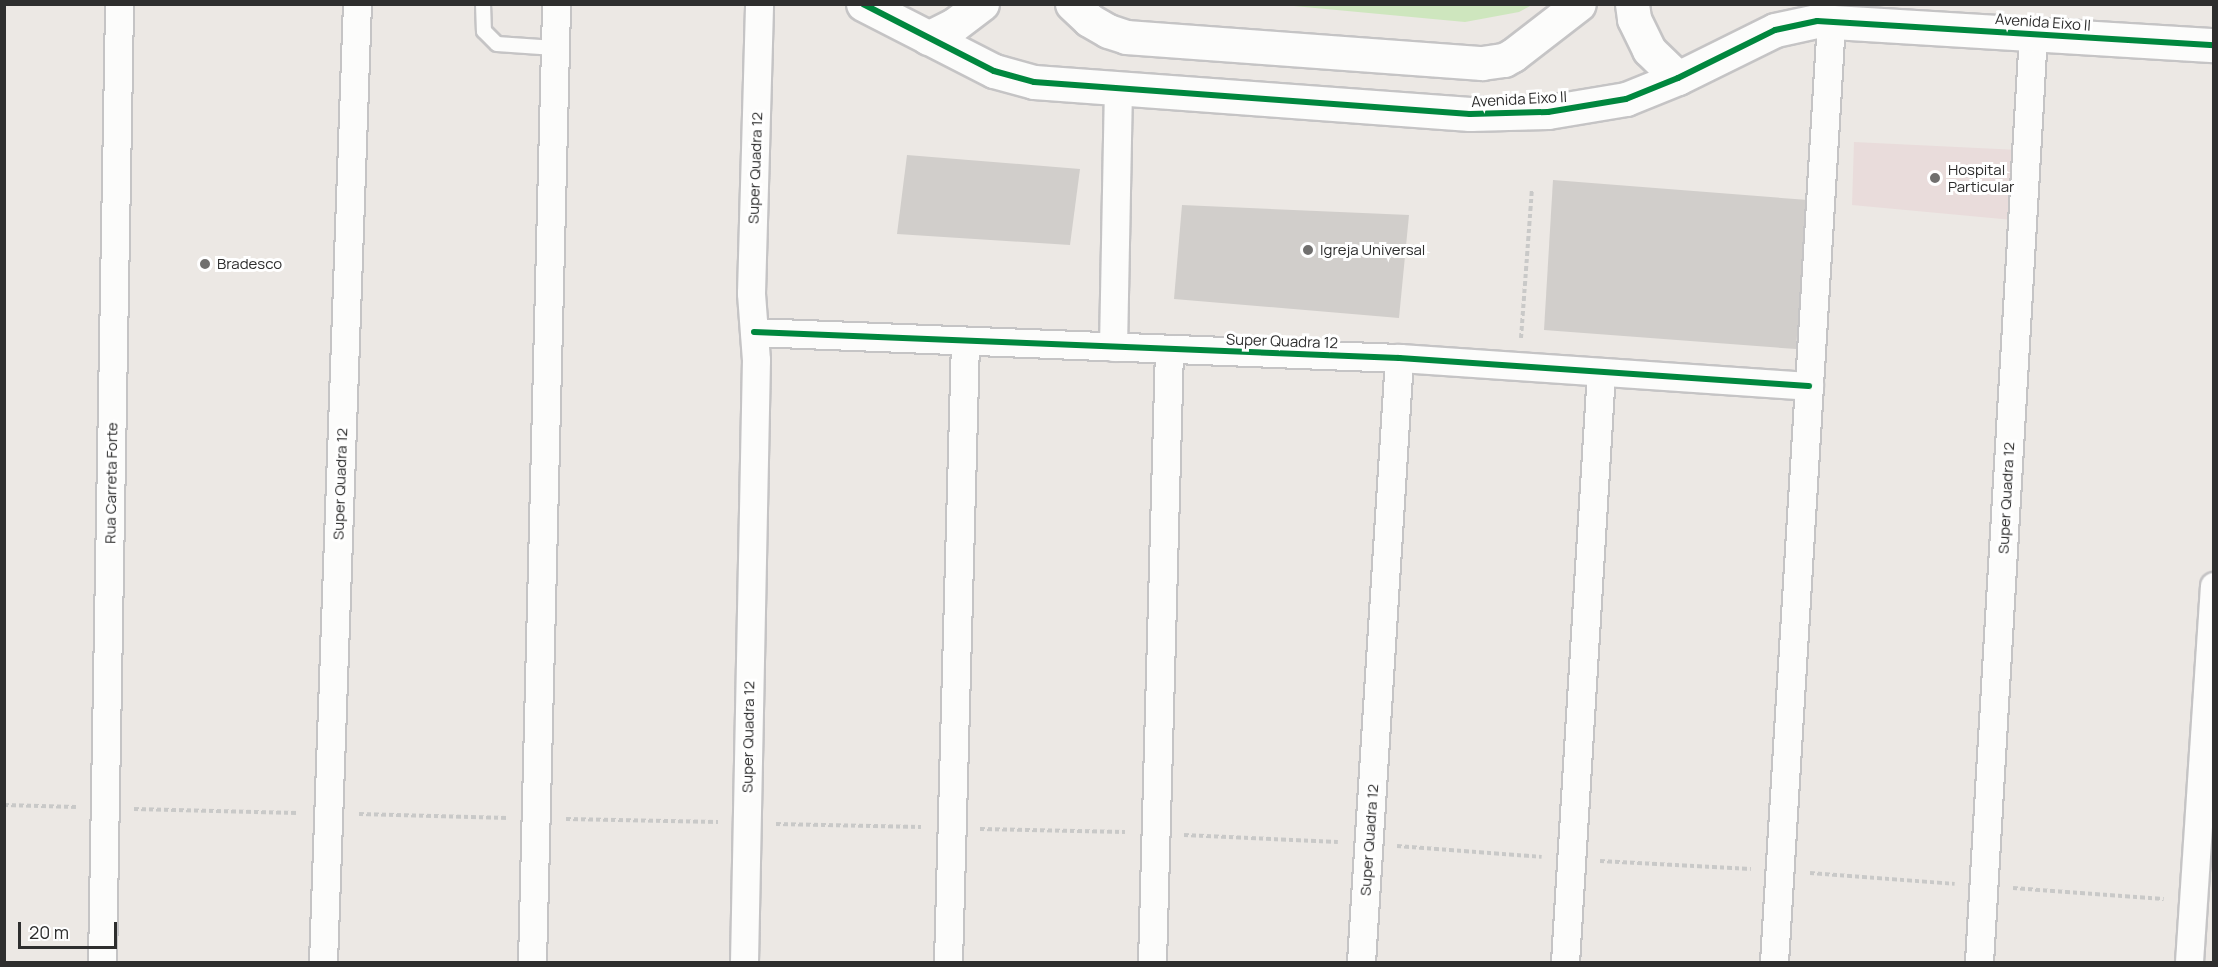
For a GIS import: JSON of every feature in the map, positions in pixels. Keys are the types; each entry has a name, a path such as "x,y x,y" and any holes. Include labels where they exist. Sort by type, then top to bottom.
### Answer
{"street":[{"name":"Rua Carreta Forte","path":"102,963 119,4"},
{"name":"Super Quadra 12","path":"323,963 357,4"},
{"path":"532,963 556,4"},
{"name":"Super Quadra 12","path":"744,963 754,332 751,293 759,4"},
{"name":"Avenida Eixo II","path":"863,4 928,38 1015,78 1118,89 1506,114 1605,104 1651,91 1775,30 1808,22 2214,45"},
{"path":"928,38 954,25 982,4"},
{"path":"1072,4 1089,20 1108,31 1126,37 1482,63 1504,60 1513,56 1579,4"},
{"path":"1632,4 1634,19 1649,50 1678,78"},
{"path":"1774,963 1831,22"},
{"name":"Super Quadra 12","path":"1979,963 2033,33"},
{"path":"1113,347 1118,89"},
{"name":"Super Quadra 12","path":"754,332 1399,358 1809,386"},
{"path":"948,963 965,340"},
{"path":"1152,963 1169,349"},
{"name":"Super Quadra 12","path":"1361,963 1399,358"},
{"path":"1565,963 1601,372"},
{"path":"2189,963 2214,586"}],"lane":[{"path":"483,4 484,31 497,44 555,48"}],"path":[{"path":"1519,366 1532,189"},
{"path":"4,805 1156,833 1368,844 1780,871 2193,901"}],"shaded area":[{"name":"Hospital Particular","path":"1854,142 2019,150 2013,220 1852,205"}],"green space":[{"path":"1283,5 1532,5 1519,12 1465,22"}],"building":[{"path":"907,155 1080,169 1070,245 897,234"},
{"path":"1553,180 1808,200 1796,349 1544,330"},
{"path":"1182,205 1409,215 1399,318 1174,299"}],"cycle path":[{"path":"863,4 994,71 1034,82 1470,114 1548,112 1626,99 1678,78 1775,30 1817,21 2214,45"},
{"path":"754,332 1399,358 1809,386"}],"place":[{"name":"Hospital Particular","path":"1935,178"},
{"name":"Igreja Universal","path":"1308,250"},
{"name":"Bradesco","path":"205,264"}]}
